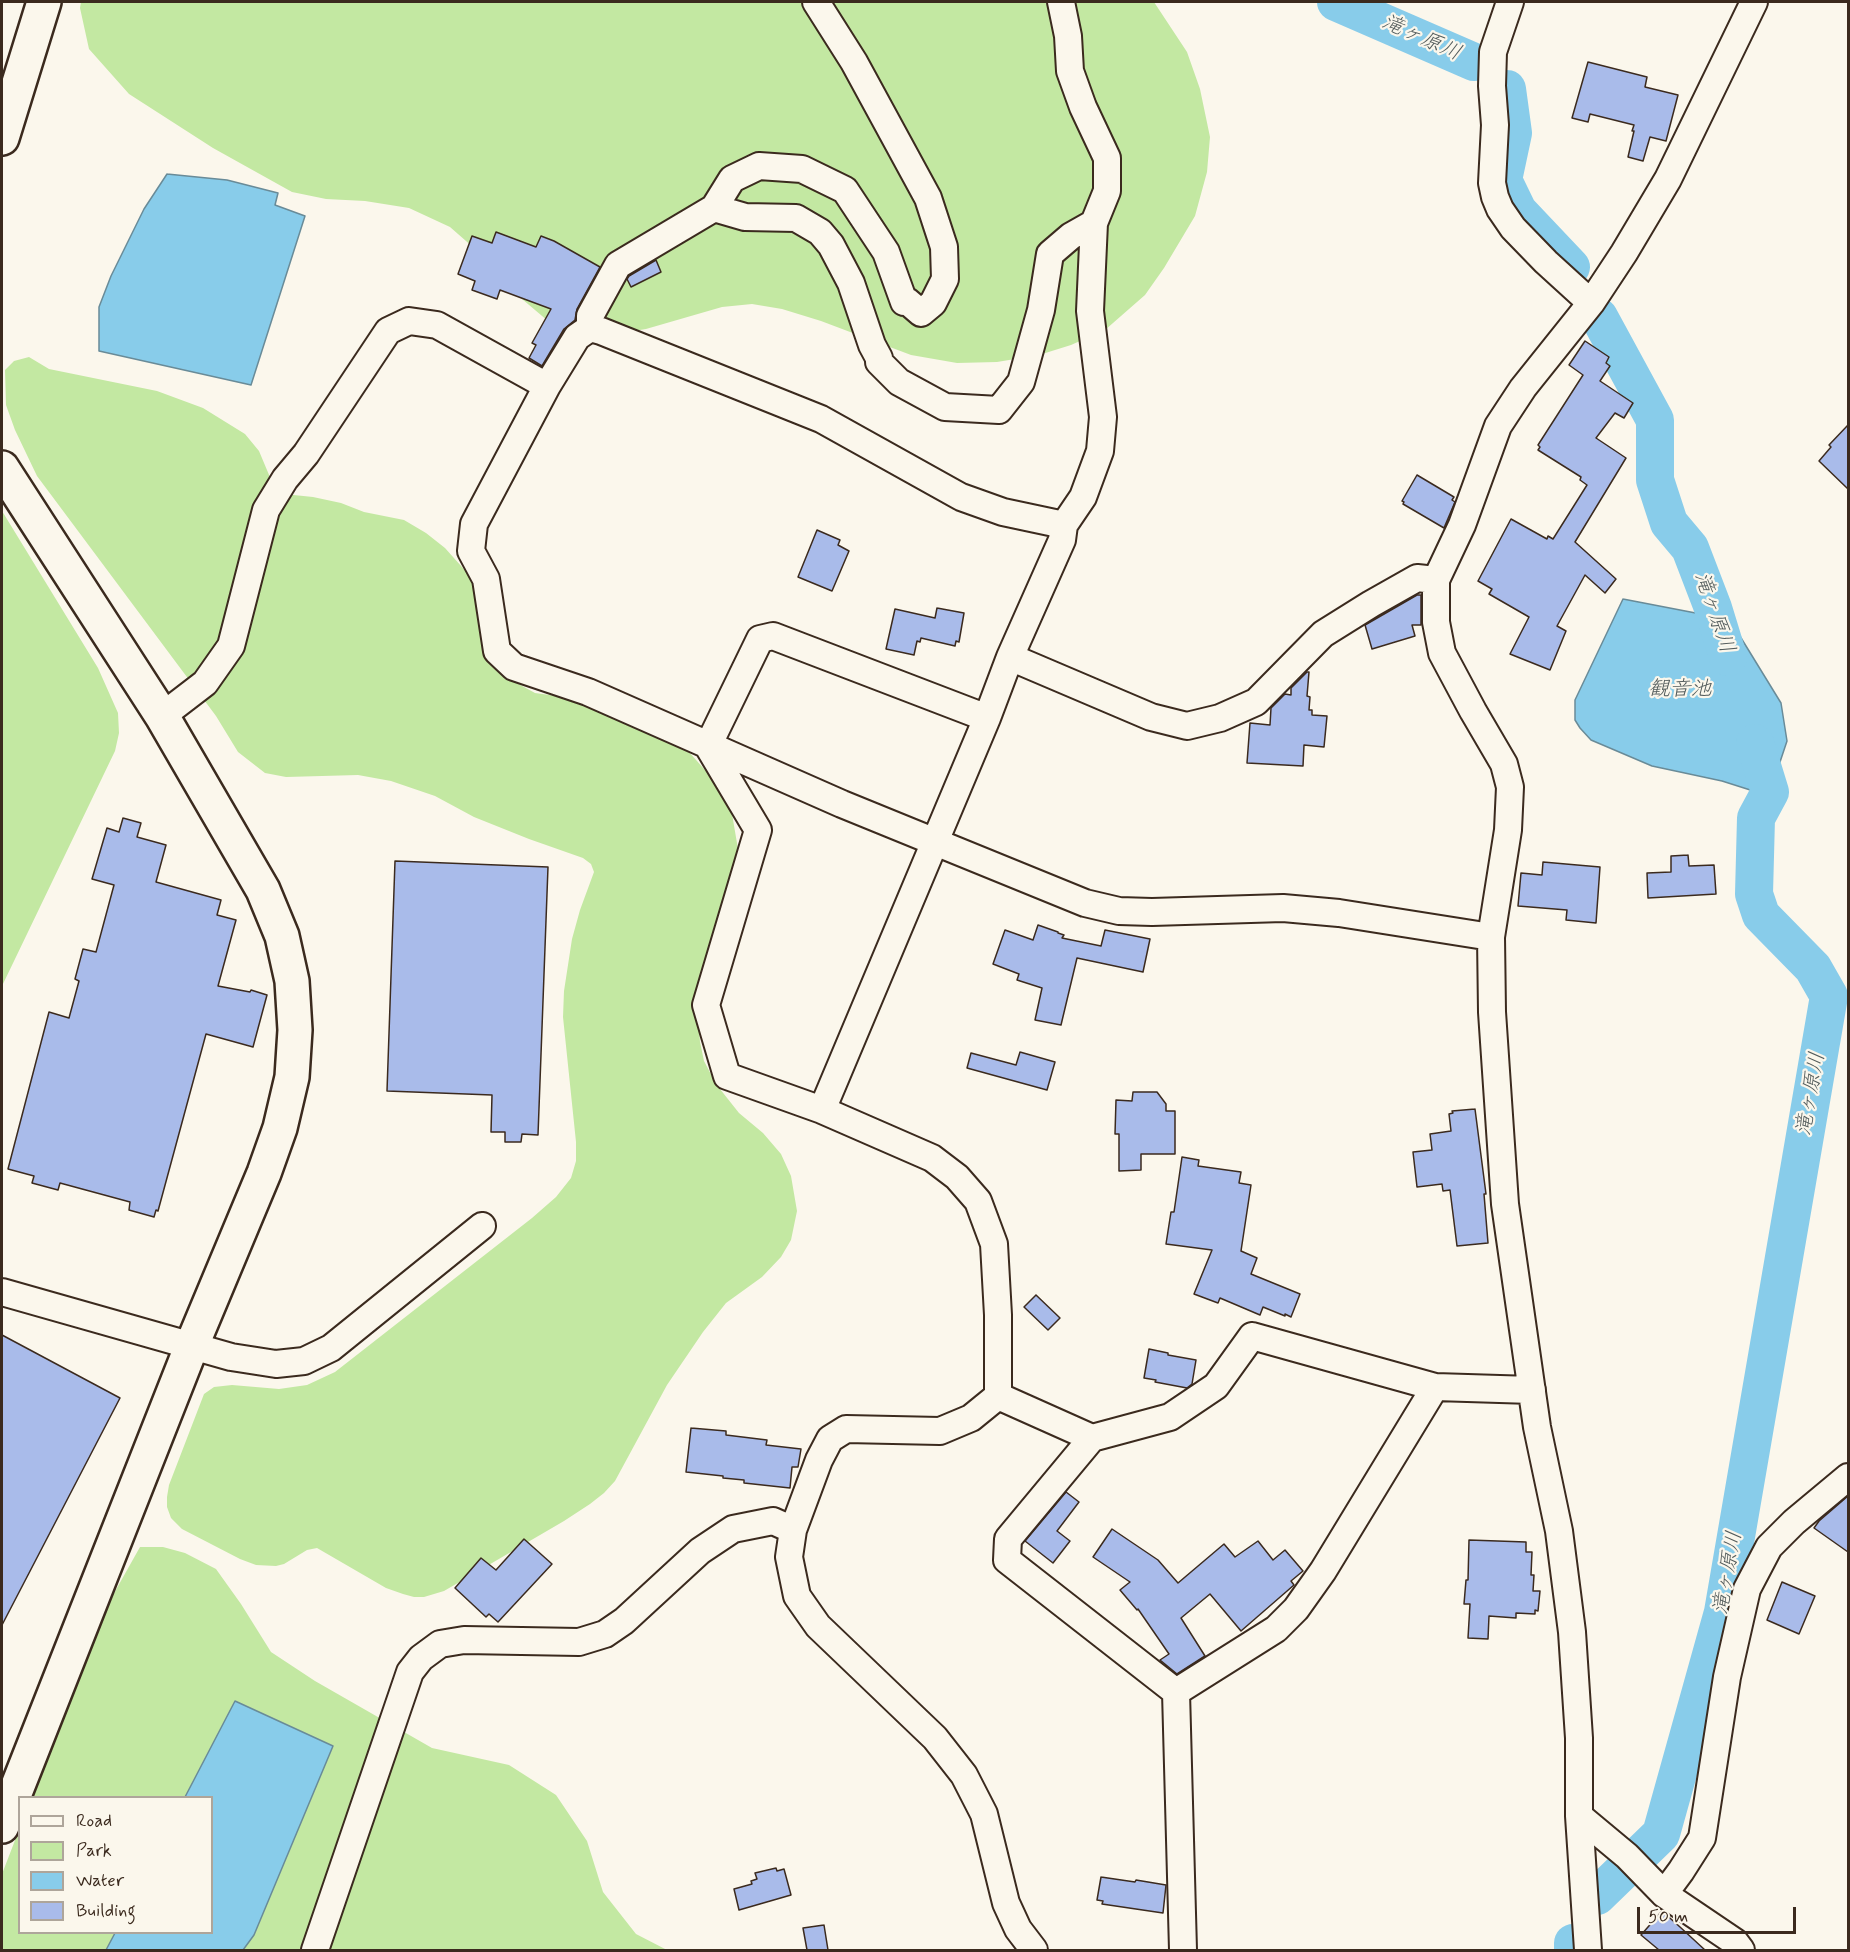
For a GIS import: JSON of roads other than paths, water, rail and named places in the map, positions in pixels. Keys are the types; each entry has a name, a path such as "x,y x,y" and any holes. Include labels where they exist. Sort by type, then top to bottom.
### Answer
{"street":[{"path":"2,138 44,2"},
{"path":"590,328 590,316 618,265 714,208 732,178 759,166 802,169 845,190 886,252 904,302 907,301 921,313 933,303 945,279 944,247 928,198 854,62 816,2"},
{"path":"822,1110 987,718 1010,657 1062,540 1064,525 1083,497 1100,451 1103,417 1090,311 1094,223 1107,191 1107,158 1083,107 1070,71 1068,36 1061,2"},
{"path":"1510,2 1493,52 1492,86 1495,125 1492,183 1500,209 1513,228 1591,303"},
{"path":"1588,1950 1579,1816 1579,1738 1572,1632 1559,1531 1537,1427 1505,1204 1492,1012 1491,937 1508,830 1510,787 1504,764 1442,653 1436,622 1436,580 1462,525 1498,426 1523,388 1591,303 1668,179 1754,2"},
{"path":"714,208 745,217 796,218 820,232 831,245 851,283 879,362 899,382 945,406 999,410 1021,382 1041,310 1050,254 1071,236 1094,223"},
{"path":"162,716 205,682 231,646 266,510 285,479 306,454 388,332 409,321 437,325 547,386"},
{"path":"1064,525 1003,512 962,497 821,419 590,328 577,337 547,386 474,524 471,551 486,579 497,651 514,667 588,692 842,804 1085,903 1119,911 1152,912 1283,908 1339,913 1491,937"},
{"path":"2,468 162,716 263,890 282,936 292,981 295,1030 292,1077 280,1128 264,1173 192,1345 2,1826"},
{"path":"1010,657 1151,717 1187,726 1220,718 1256,702 1323,634 1417,578 1436,580"},
{"path":"708,746 760,639 773,636 987,718"},
{"path":"708,746 758,830 706,1005 727,1076 822,1110 932,1158 957,1177 978,1201 994,1244 998,1315 998,1396"},
{"path":"2,1292 231,1357 276,1364 304,1361 331,1348 482,1226"},
{"path":"1176,1692 1007,1560 1008,1539 1092,1438 1170,1418 1216,1386 1252,1336 1435,1387 1532,1390"},
{"path":"1176,1692 1276,1629 1296,1609 1323,1571 1435,1387"},
{"path":"998,1396 1092,1438"},
{"path":"998,1396 971,1418 940,1431 846,1429 830,1438 819,1460 793,1530 789,1557 797,1596 818,1626 935,1738 964,1775 984,1814 1006,1903 1018,1929 1034,1950"},
{"path":"1664,1894 1702,1838 1727,1677 1747,1589 1769,1547 1794,1522 1848,1477"},
{"path":"315,1950 410,1672 421,1658 440,1644 464,1640 579,1642 605,1635 624,1621 699,1551 733,1529 773,1521 793,1530"},
{"path":"1176,1692 1183,1950"},
{"path":"1579,1816 1633,1863 1664,1894 1735,1942 1741,1950"}],"water":[{"path":"167,174 227,180 278,193 275,205 305,216 251,385 99,351 99,307 111,276 144,209"},
{"name":"観音池","path":"1623,599 1706,615 1719,602 1781,703 1787,741 1770,792 1766,795 1722,781 1652,766 1591,740 1580,728 1575,720 1575,700"},
{"path":"235,1701 333,1746 254,1935 243,1950 106,1950 114,1934 213,1934 213,1796 186,1796"}],"waterway":[{"name":"滝ヶ原川","path":"1336,2 1474,62"},
{"name":"滝ヶ原川","path":"1507,89 1513,133 1503,180 1518,211 1571,267"},
{"name":"滝ヶ原川","path":"1599,317 1655,420 1655,480 1669,523 1690,548 1713,608 1728,657"},
{"name":"滝ヶ原川","path":"1597,1896 1661,1834 1723,1612 1829,996 1813,968 1761,915 1754,894 1756,818 1770,792 1755,743"},
{"name":"滝ヶ原川","path":"1573,1943 1573,1950"}]}
